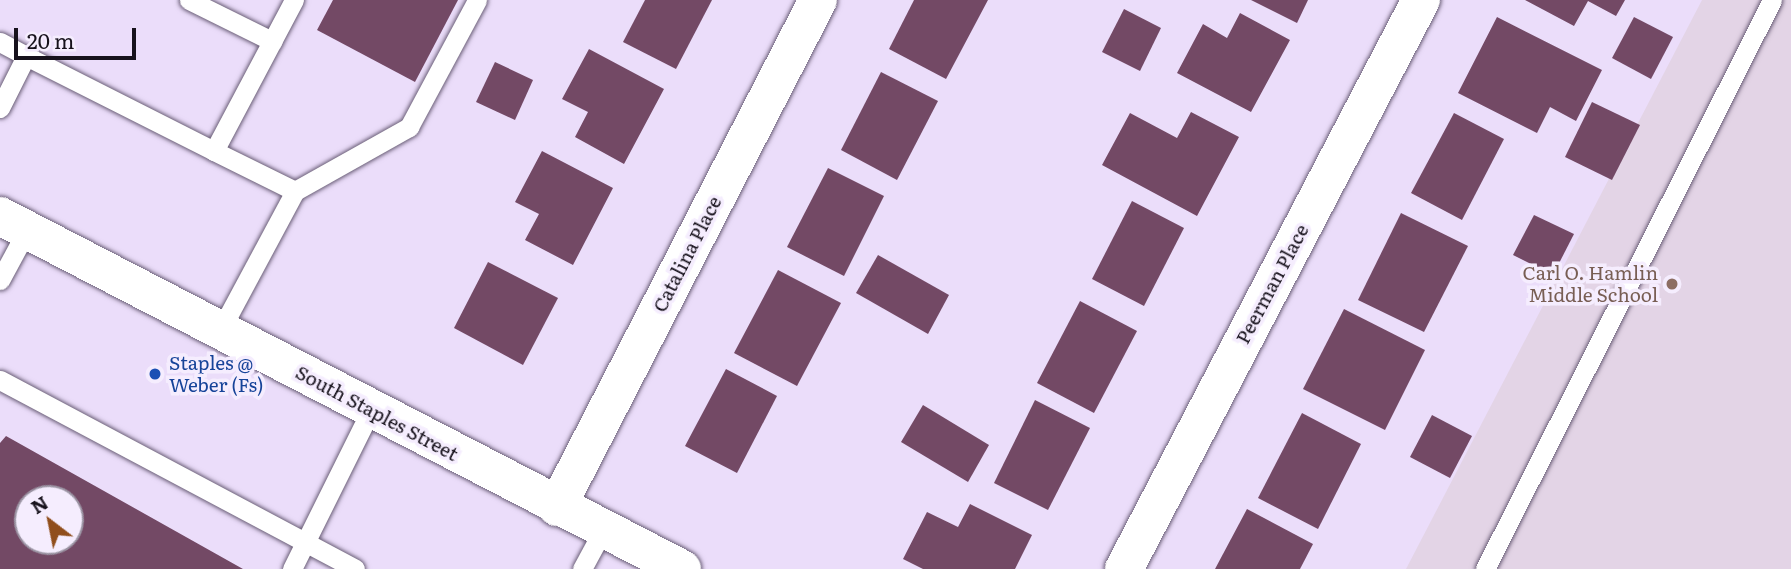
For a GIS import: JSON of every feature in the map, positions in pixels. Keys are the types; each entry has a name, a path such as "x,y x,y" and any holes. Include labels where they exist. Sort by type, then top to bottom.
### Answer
{"street":[{"name":"Catalina Place","path":"557,508 818,0"},
{"name":"Peerman Place","path":"1124,569 1421,0"},
{"name":"South Staples Street","path":"14,223 557,508 682,569"}],"lane":[{"path":"189,0 272,41"},
{"path":"215,151 294,0"},
{"path":"220,331 295,191 410,127 477,0"},
{"path":"1485,569 1772,0"},
{"path":"0,42 295,191"},
{"path":"0,108 26,56"},
{"path":"0,280 14,223"},
{"path":"0,380 355,569"},
{"path":"292,569 371,410"},
{"path":"582,569 603,530"}],"shaded area":[{"name":"Carl O. Hamlin Middle School","path":"1702,0 1791,0 1791,569 1406,569"}],"building":[{"path":"333,0 458,0 415,82 317,30"},
{"path":"645,0 712,0 676,69 623,42"},
{"path":"914,0 988,0 946,79 889,49"},
{"path":"1251,0 1308,0 1297,23"},
{"path":"1525,0 1625,0 1616,16 1588,1 1574,26"},
{"path":"1124,9 1161,28 1140,71 1102,52"},
{"path":"1240,13 1290,40 1251,112 1177,73 1203,24 1227,38"},
{"path":"1497,17 1602,70 1576,121 1550,107 1537,133 1458,93"},
{"path":"1634,17 1673,37 1651,79 1612,58"},
{"path":"589,49 664,89 624,164 575,137 588,112 562,99"},
{"path":"495,62 533,80 515,120 476,102"},
{"path":"881,72 938,101 897,180 841,150"},
{"path":"1592,102 1640,125 1612,180 1565,157"},
{"path":"1191,112 1239,137 1197,216 1102,165 1130,113 1177,138"},
{"path":"1454,113 1504,139 1462,220 1411,193"},
{"path":"542,151 613,188 573,265 525,240 539,214 515,202"},
{"path":"828,168 884,196 844,276 787,247"},
{"path":"1132,201 1184,228 1144,306 1092,279"},
{"path":"1401,213 1468,246 1424,332 1358,300"},
{"path":"1534,215 1574,234 1553,275 1513,255"},
{"path":"878,255 949,295 928,334 856,293"},
{"path":"488,262 558,298 523,365 454,328"},
{"path":"778,270 841,303 797,386 734,353"},
{"path":"1080,301 1137,331 1094,413 1037,383"},
{"path":"1344,309 1425,350 1385,430 1303,389"},
{"path":"726,369 777,396 737,473 685,446"},
{"path":"1035,400 1090,428 1048,510 994,483"},
{"path":"923,405 989,445 968,482 901,442"},
{"path":"1302,413 1361,444 1318,529 1258,498"},
{"path":"1432,415 1472,436 1450,478 1410,457"},
{"path":"6,436 243,569 0,569 0,443"},
{"path":"970,504 1032,535 1015,569 923,569 903,559 927,512 958,527"},
{"path":"1247,509 1313,544 1300,569 1215,569"}],"place":[{"name":"Carl O. Hamlin Middle School","path":"1672,284"},
{"name":"Staples @ Weber (Fs)","path":"155,374"}]}
